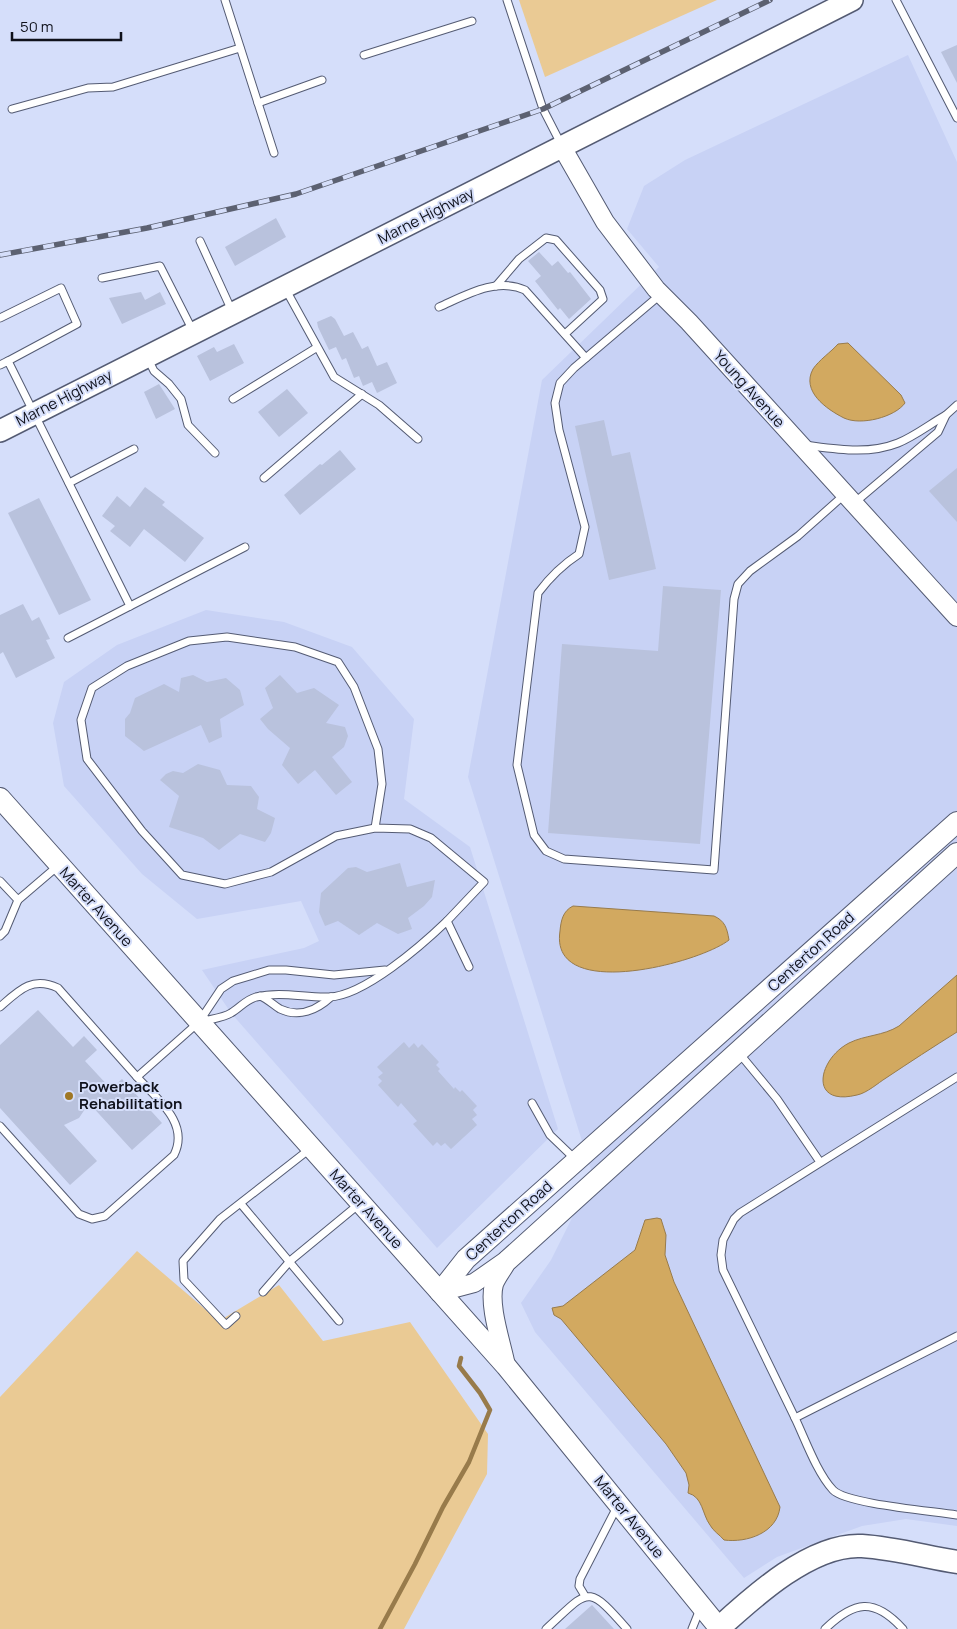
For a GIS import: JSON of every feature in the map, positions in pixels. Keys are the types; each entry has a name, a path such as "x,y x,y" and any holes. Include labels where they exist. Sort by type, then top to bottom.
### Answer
{"highway":[{"path":"720,1629 766,1587 803,1563 834,1550 862,1546 957,1562"}],"main road":[{"name":"Marne Highway","path":"0,431 852,0"},
{"name":"Marter Avenue","path":"0,798 506,1366 720,1629"},
{"name":"Centerton Road","path":"440,1292 466,1259 957,822"},
{"name":"Centerton Road","path":"508,1260 737,1050 957,853"}],"street":[{"name":"Young Avenue","path":"562,146 605,222 661,294 689,322 957,617"},
{"name":"Centerton Road","path":"440,1292 474,1282 508,1260"},
{"path":"506,1366 496,1325 494,1284 508,1260"}],"lane":[{"path":"225,0 274,153"},
{"path":"507,0 543,109 562,146"},
{"path":"896,0 957,118"},
{"path":"364,55 472,21"},
{"path":"12,109 88,88 113,87 240,48"},
{"path":"258,103 322,80"},
{"path":"496,286 519,259 546,238 556,240 600,290 603,299 565,334"},
{"path":"200,241 234,313"},
{"path":"102,278 160,266 194,333"},
{"path":"439,307 476,290 496,286 516,286 526,290 586,358"},
{"path":"285,287 316,348 334,377 379,405 418,439"},
{"path":"0,318 61,288 77,324 0,365"},
{"path":"661,294 586,358 560,383 555,403 559,430 585,527 579,554 554,573 538,593 517,765 534,835 546,851 564,859 714,870 734,599 738,584 750,571 938,432 946,415"},
{"path":"233,399 316,348"},
{"path":"147,357 154,371 169,384 181,399 188,425 215,454"},
{"path":"8,361 130,606"},
{"path":"264,478 362,394"},
{"path":"798,444 843,450 888,446 906,440 946,415 957,405"},
{"path":"68,483 134,449"},
{"path":"68,638 245,547"},
{"path":"199,1022 231,1013 246,1001 259,996 277,994 331,997 359,988 408,956 447,921 484,882 431,838 410,829 375,828 336,836 271,872 225,884 182,875 142,831 87,759 81,720 92,688 127,666 188,641 227,637 295,647 338,662 354,686 378,749 382,784 375,828"},
{"path":"0,936 5,931 18,900 59,865"},
{"path":"0,881 18,900"},
{"path":"447,921 468,967"},
{"path":"137,1077 199,1022 221,989 233,982 257,972 286,970 334,975 386,970"},
{"path":"0,1007 23,987 31,983 50,984 58,988 174,1118 180,1136 174,1155 105,1216 92,1219 79,1214 0,1126"},
{"path":"259,996 279,1008 298,1012 318,1008 331,997"},
{"path":"737,1050 778,1099 820,1162"},
{"path":"957,1077 740,1213 725,1232 721,1249 725,1276 827,1482 839,1494 856,1500 957,1515"},
{"path":"532,1103 550,1135 576,1160"},
{"path":"236,1316 226,1325 184,1280 183,1261 220,1219 312,1148"},
{"path":"263,1292 290,1262 361,1203"},
{"path":"241,1204 339,1321"},
{"path":"795,1418 957,1336"},
{"path":"585,1596 579,1586 580,1579 619,1504"},
{"path":"546,1629 585,1596 593,1596 602,1600 627,1629"},
{"path":"692,1629 702,1606"},
{"path":"824,1629 840,1614 850,1608 866,1607 884,1610 903,1629"}],"shaded area":[{"path":"519,0 717,0 545,77"},
{"path":"908,55 957,162 957,1526 906,1519 862,1526 777,1557 744,1578 535,1332 521,1303 551,1260 593,1176 468,777 542,380 659,267 627,229 644,186 685,160"},
{"path":"848,343 901,395 905,403 900,408 877,419 859,421 844,418 830,410 817,398 810,385 813,369 838,344"},
{"path":"206,610 284,622 352,647 414,719 404,799 470,847 558,1129 437,1248 231,1013 202,970 304,948 319,941 301,901 197,919 142,874 64,786 53,723 64,682 117,645"},
{"path":"573,906 714,916 725,925 729,940 713,949 660,966 630,971 601,972 578,966 563,953 560,931 561,923 565,913"},
{"path":"957,975 957,1032 861,1094 841,1097 831,1094 825,1088 823,1080 825,1070 838,1050 855,1040 887,1032 899,1026"},
{"path":"661,1219 666,1235 665,1255 674,1282 780,1507 778,1516 773,1524 767,1530 751,1538 733,1541 724,1540 713,1529 707,1521 697,1498 688,1493 689,1485 686,1473 666,1444 561,1319 554,1315 552,1308 563,1306 635,1250 645,1220"},
{"path":"137,1251 219,1321 279,1285 323,1341 410,1322 488,1434 487,1474 404,1629 0,1629 0,1397"}],"building":[{"path":"957,45 957,83 941,52"},
{"path":"276,218 286,237 235,266 225,247"},
{"path":"539,252 552,266 558,261 568,273 570,272 591,299 569,319 560,308 558,310 535,281 541,276 528,261"},
{"path":"141,292 145,300 160,292 166,304 122,324 109,298"},
{"path":"331,316 335,319 344,336 353,332 362,349 368,346 377,366 387,362 397,383 377,393 372,382 363,386 359,376 354,378 346,358 342,360 336,347 329,350 318,327 317,322"},
{"path":"234,344 244,363 210,381 197,356 214,347 217,352"},
{"path":"159,384 175,409 156,419 144,392"},
{"path":"287,389 308,413 279,437 258,412"},
{"path":"604,420 612,456 630,452 656,569 609,580 575,426"},
{"path":"340,450 356,469 300,515 284,495 320,464 322,465"},
{"path":"957,468 957,522 929,491"},
{"path":"145,487 165,502 162,505 204,538 185,562 144,529 130,547 110,531 115,526 102,516 117,496 130,507"},
{"path":"39,498 91,600 59,615 8,513"},
{"path":"663,586 721,590 700,844 548,833 562,644 658,651"},
{"path":"23,604 32,621 39,617 50,639 46,640 55,658 16,678 3,652 0,654 0,615"},
{"path":"193,675 207,682 226,678 240,690 244,705 220,719 222,737 209,743 201,725 144,751 125,736 125,719 130,713 135,698 164,684 179,692 181,678"},
{"path":"280,675 297,693 314,688 339,705 326,723 345,727 348,736 344,747 332,757 352,782 336,795 315,770 298,784 282,765 290,748 268,729 260,719 273,708 265,688"},
{"path":"198,764 220,770 227,785 251,786 259,797 257,809 275,818 271,833 265,842 240,834 219,850 203,838 169,827 179,796 160,780 166,774 173,771 183,773"},
{"path":"400,863 407,887 435,880 432,897 424,906 408,918 412,929 398,934 377,923 359,935 338,921 325,926 319,912 321,893 348,868 356,867 367,872"},
{"name":"Powerback Rehabilitation","path":"38,1010 73,1047 84,1036 97,1050 85,1061 111,1089 122,1079 162,1123 132,1150 89,1103 79,1118 64,1125 97,1161 70,1185 0,1108 0,1045"},
{"path":"404,1042 409,1048 414,1043 418,1048 422,1044 439,1062 436,1065 440,1069 438,1071 454,1089 455,1087 460,1092 462,1090 477,1106 473,1110 477,1115 472,1119 477,1125 451,1149 445,1143 441,1146 437,1142 433,1146 413,1124 417,1121 401,1103 398,1107 378,1085 382,1081 378,1077 383,1073 377,1067"},
{"path":"592,1605 614,1629 565,1629"}],"waterway":[{"path":"380,1629 443,1507 469,1462 490,1410 480,1393 459,1366 461,1358"}],"railway":[{"path":"0,255 147,228 296,194 543,109 770,0"}],"place":[{"name":"Powerback Rehabilitation","path":"69,1096"}]}
